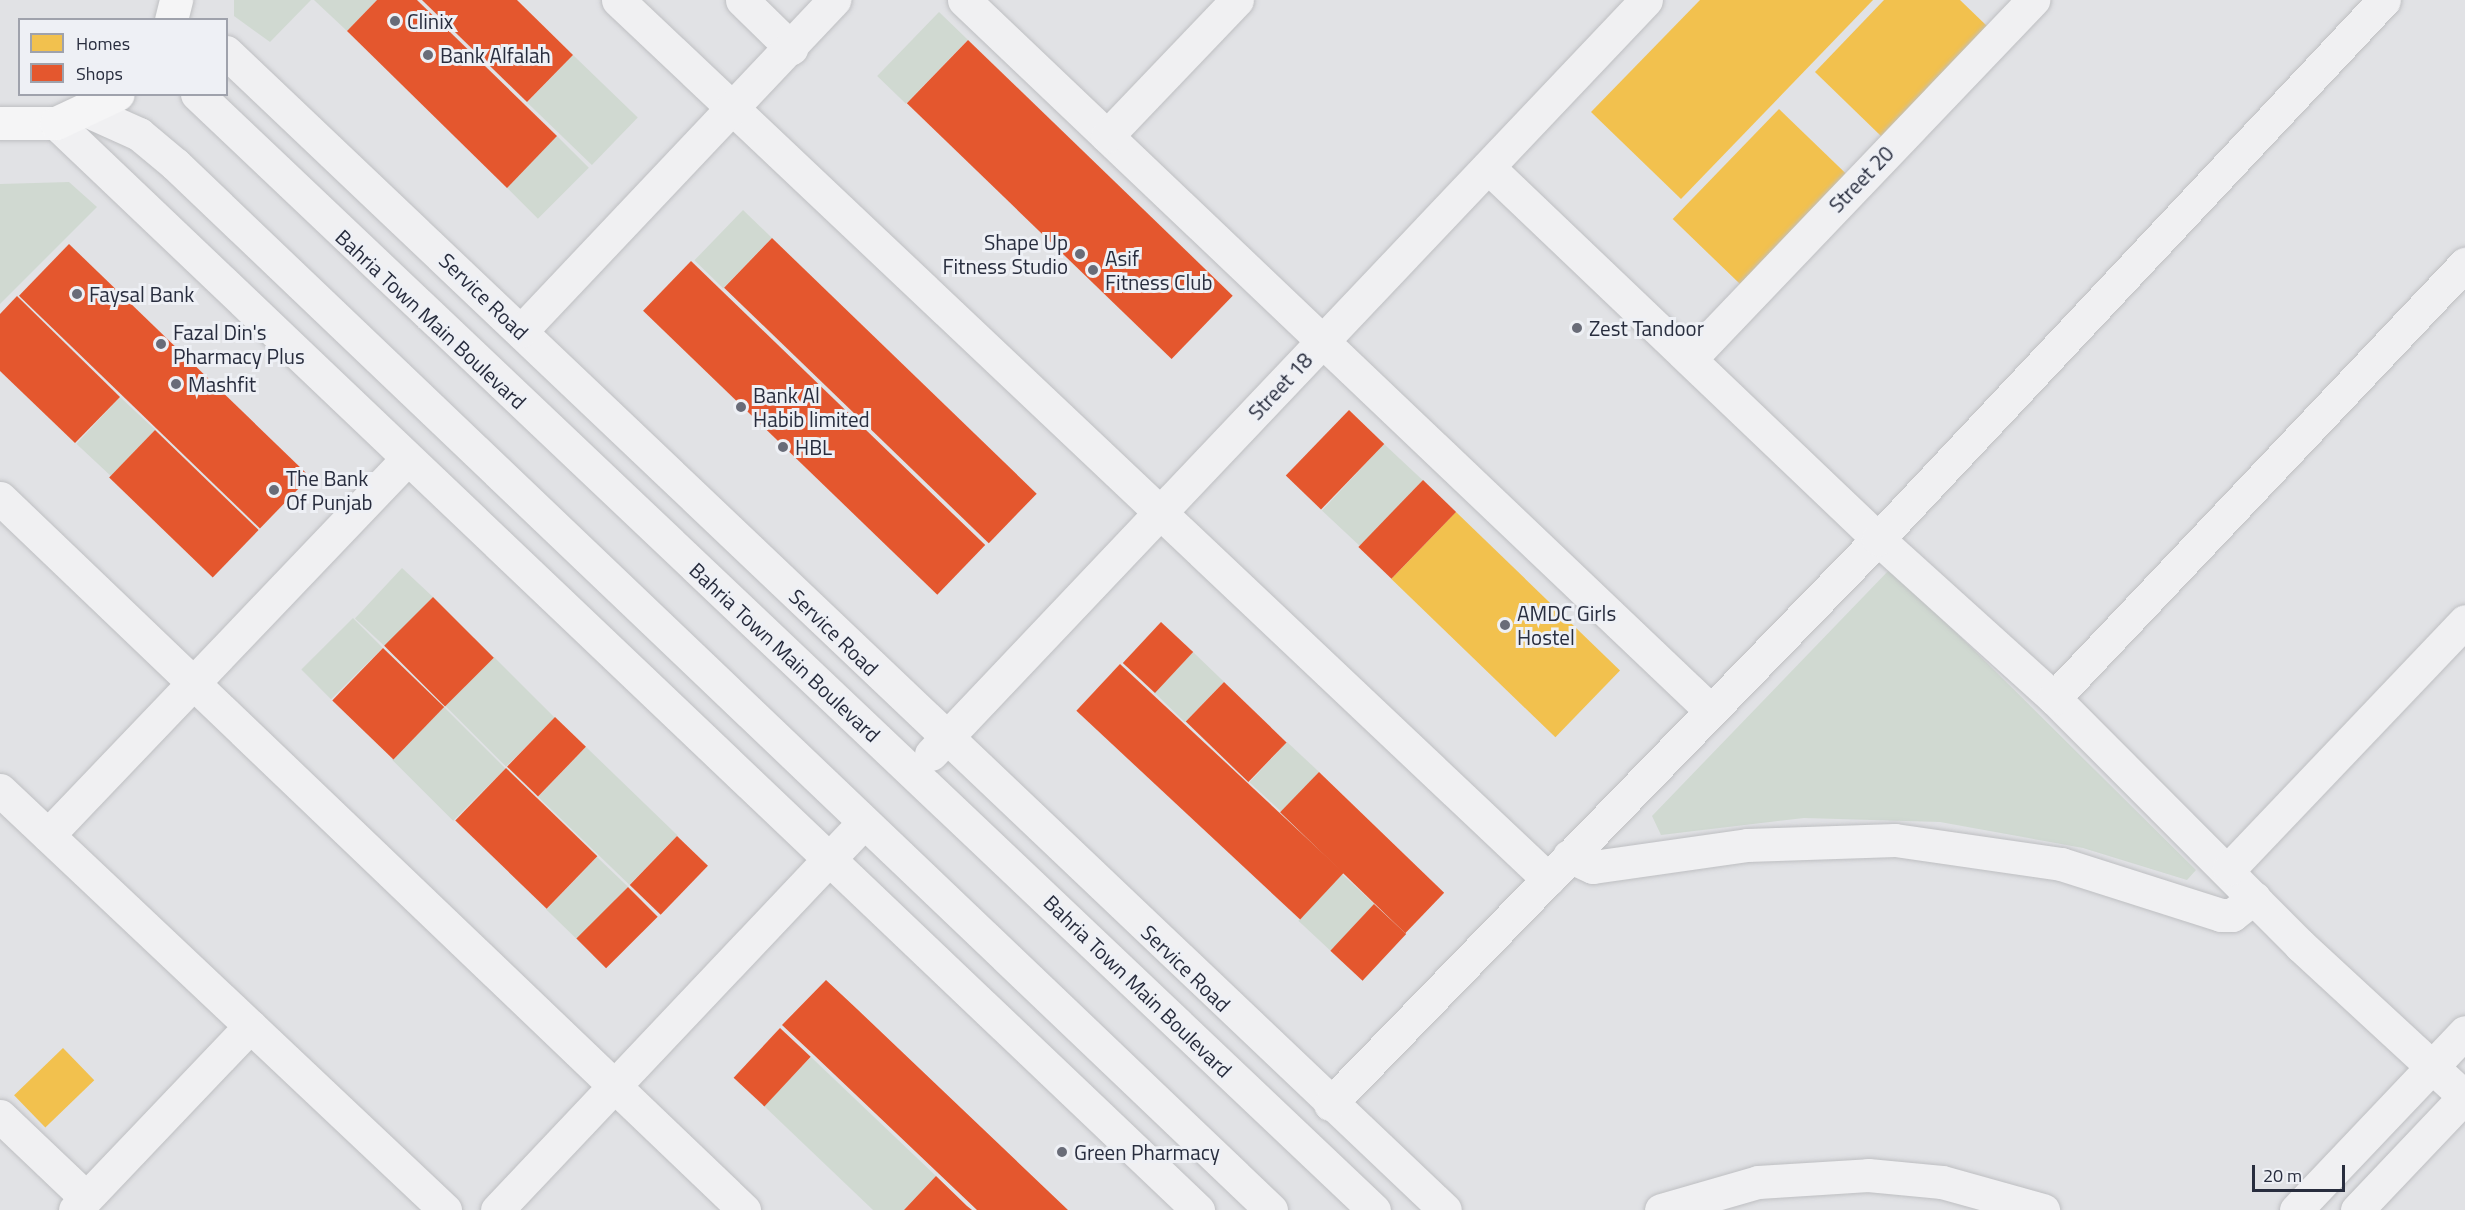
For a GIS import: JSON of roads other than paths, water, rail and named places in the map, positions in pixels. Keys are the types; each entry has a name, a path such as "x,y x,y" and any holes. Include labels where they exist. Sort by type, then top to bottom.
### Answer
{"main road":[{"path":"0,123 56,123 90,112 115,96"}],"street":[{"path":"618,0 732,112 1161,512 1559,868 1593,867 1757,844 1894,840 2061,864 2221,915 2232,915 2254,898"},
{"path":"742,0 791,48"},
{"path":"521,332 732,112 834,0"},
{"path":"964,0 1709,709"},
{"path":"1107,136 1237,0"},
{"name":"Street 18","path":"914,773 1646,0"},
{"name":"Street 20","path":"1690,359 2033,0"},
{"path":"1330,1104 1559,868 1709,709 1878,539 2384,0"},
{"name":"Service Road","path":"228,54 945,739 1445,1210"},
{"name":"Bahria Town Main Boulevard","path":"199,96 1374,1210"},
{"path":"90,112 139,134 175,164 1271,1210"},
{"path":"56,123 407,459 831,858 1198,1210"},
{"path":"1488,167 1878,539 2054,698 2229,870 2254,898 2465,1096 2357,1210"},
{"path":"2054,698 2465,264"},
{"path":"48,835 407,459"},
{"path":"0,498 744,1210"},
{"path":"2229,870 2465,621"},
{"path":"0,790 445,1210"},
{"path":"497,1210 864,822"},
{"path":"0,1116 80,1204 250,1026"},
{"path":"2296,1210 2465,1032"},
{"path":"1661,1210 1758,1182 1859,1175 1942,1182 2043,1210"}],"place":[{"name":"Clinix","path":"395,21"},
{"name":"Bank Alfalah","path":"428,55"},
{"name":"Shape Up Fitness Studio","path":"1080,254"},
{"name":"Asif Fitness Club","path":"1093,270"},
{"name":"Faysal Bank","path":"77,294"},
{"name":"Zest Tandoor","path":"1577,328"},
{"name":"Fazal Din's Pharmacy Plus","path":"161,344"},
{"name":"Mashfit","path":"176,384"},
{"name":"Bank Al Habib limited","path":"741,407"},
{"name":"HBL","path":"783,447"},
{"name":"The Bank Of Punjab","path":"274,490"},
{"name":"AMDC Girls Hostel","path":"1505,625"},
{"name":"Green Pharmacy","path":"1062,1152"}]}
